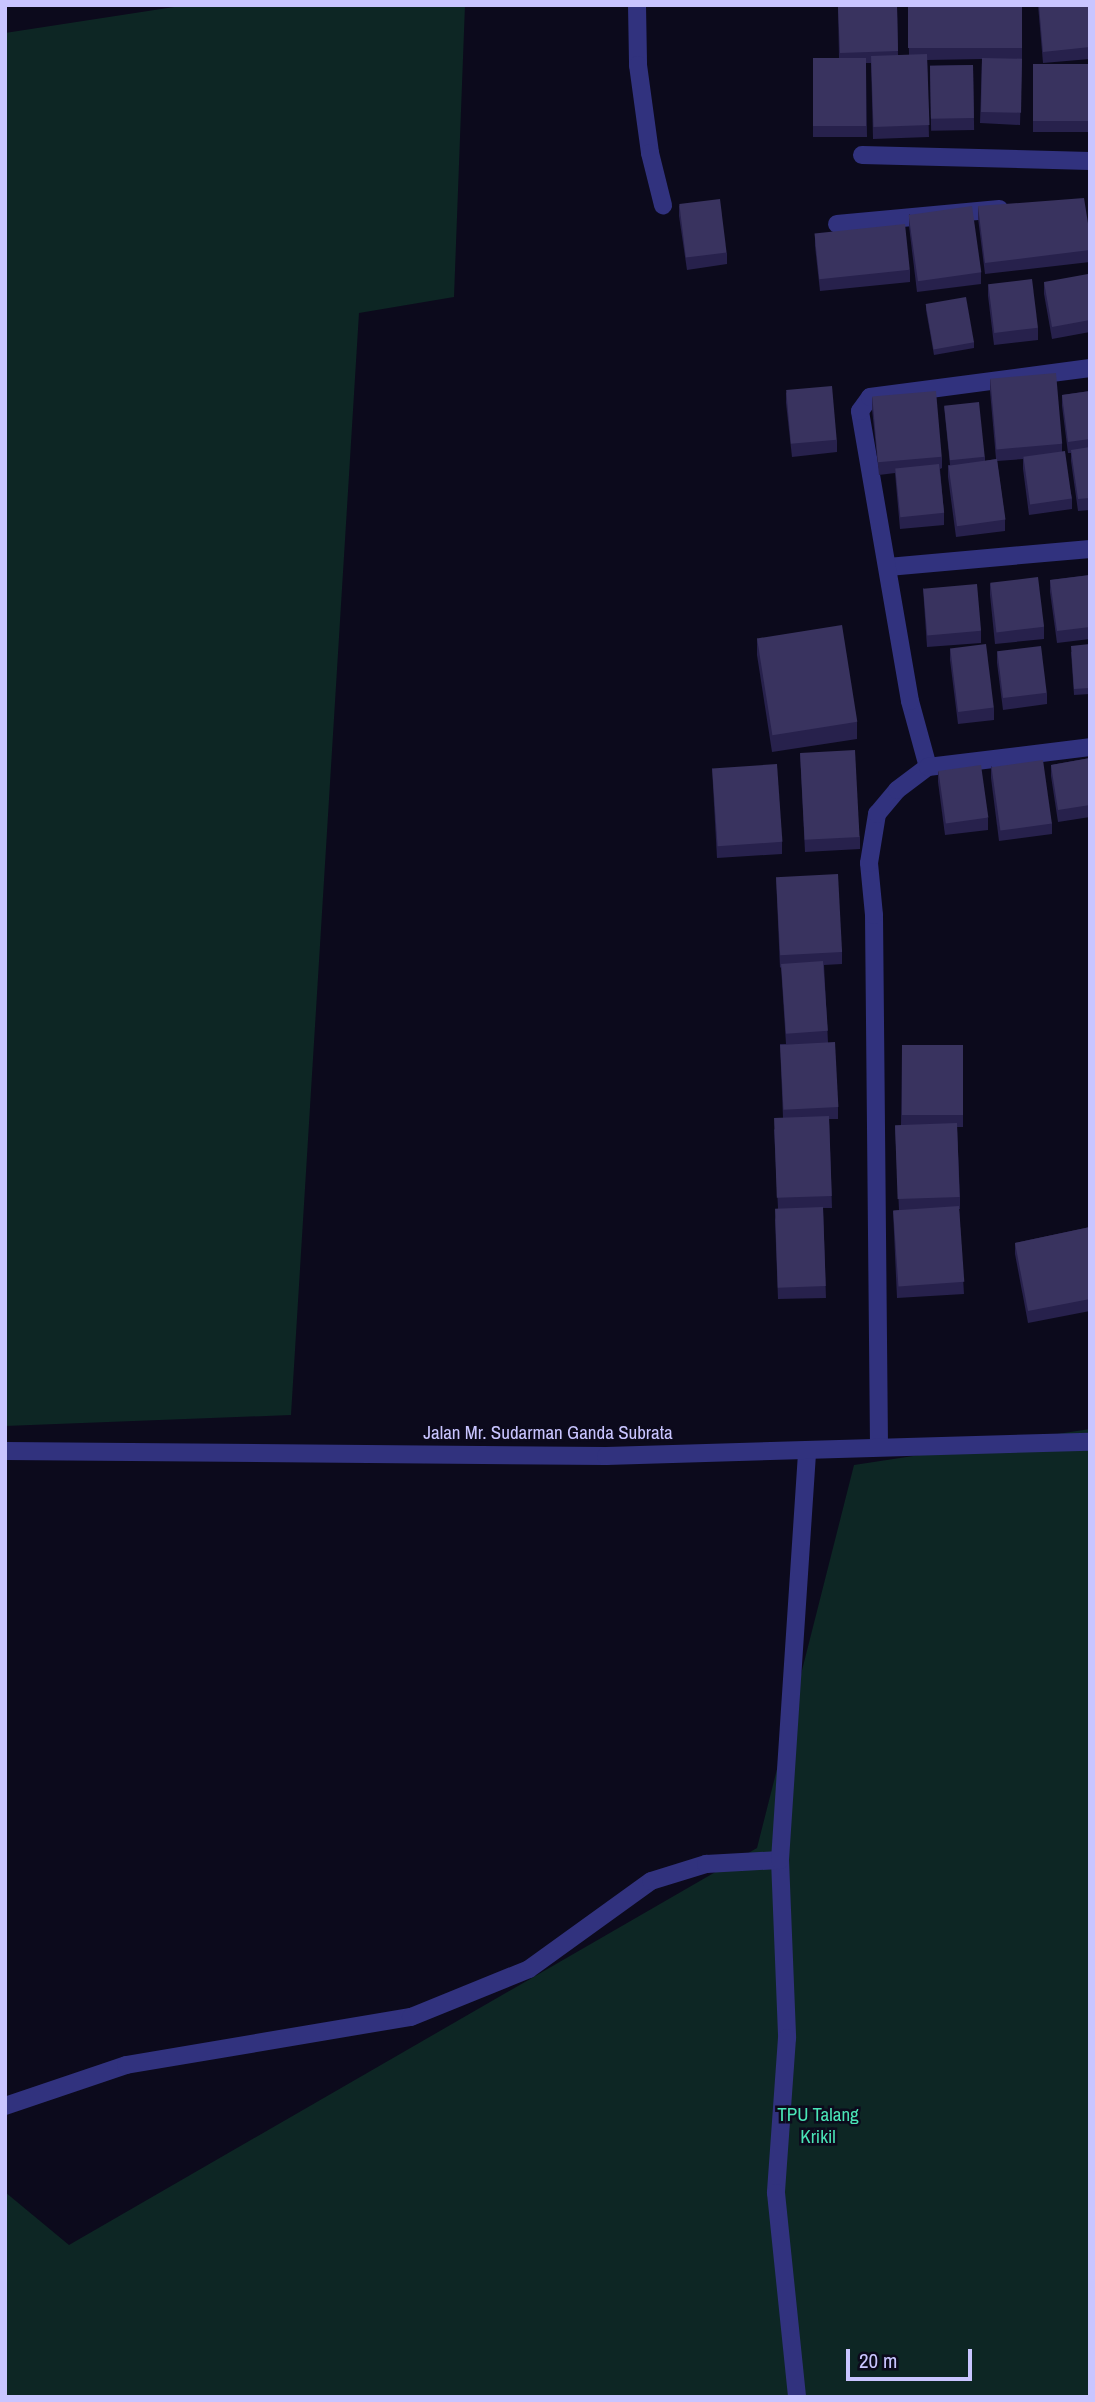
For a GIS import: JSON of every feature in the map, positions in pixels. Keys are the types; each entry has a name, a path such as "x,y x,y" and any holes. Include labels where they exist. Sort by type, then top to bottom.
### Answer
{"street":[{"path":"637,5 638,65 650,153 663,205"},
{"path":"862,155 1090,161"},
{"path":"837,224 1023,207"},
{"path":"928,767 910,701 860,411 870,397 1090,368"},
{"path":"888,567 1090,549"},
{"path":"879,1446 874,915 869,842 877,814 897,790 928,767 1090,747"},
{"name":"Jalan Mr. Sudarman Ganda Subrata","path":"5,1451 606,1457 1090,1441"},
{"path":"797,2397 776,2193 787,2038 780,1860 807,1451"},
{"path":"5,2106 126,2065 411,2017 529,1969 651,1881 706,1864 780,1860"}],"green space":[{"path":"187,5 465,5 454,297 359,313 291,1415 5,1426 5,33"},
{"name":"TPU Talang Krikil","path":"1090,1429 1090,2397 5,2397 5,2192 69,2245 757,1848 854,1465"}],"building":[{"path":"897,5 898,51 840,53 838,7"},
{"path":"908,5 1022,5 1022,48 908,48"},
{"path":"1039,5 1090,5 1090,47 1043,52"},
{"path":"927,54 929,125 874,127 871,56"},
{"path":"813,58 866,58 866,126 813,126"},
{"path":"982,58 1022,59 1021,113 981,112"},
{"path":"1033,64 1090,64 1090,121 1033,121"},
{"path":"973,65 974,118 931,119 930,66"},
{"path":"1084,198 1090,250 985,263 978,206"},
{"path":"720,199 727,253 686,258 679,204"},
{"path":"972,206 981,272 918,281 909,215"},
{"path":"905,224 910,270 819,279 814,234"},
{"path":"1088,274 1090,320 1052,327 1044,282"},
{"path":"1032,279 1038,328 994,333 988,284"},
{"path":"966,297 974,342 934,349 926,304"},
{"path":"1056,373 1062,444 996,449 990,379"},
{"path":"832,386 837,440 791,444 786,390"},
{"path":"936,391 942,457 878,462 872,397"},
{"path":"1090,391 1090,439 1068,442 1062,395"},
{"path":"979,402 985,457 950,460 944,406"},
{"path":"1090,447 1090,498 1078,499 1071,450"},
{"path":"1065,451 1072,499 1030,504 1023,457"},
{"path":"997,459 1005,519 957,526 948,466"},
{"path":"939,464 944,513 900,517 895,469"},
{"path":"1090,575 1090,627 1057,631 1050,580"},
{"path":"1038,577 1044,627 996,632 990,583"},
{"path":"977,584 981,631 927,636 923,589"},
{"path":"842,625 857,722 772,735 757,638"},
{"path":"986,644 994,708 958,712 950,648"},
{"path":"1090,644 1090,688 1074,689 1071,646"},
{"path":"1041,646 1047,693 1003,698 997,651"},
{"path":"855,750 860,837 805,840 800,753"},
{"path":"1090,758 1090,805 1058,810 1051,765"},
{"path":"1043,760 1052,823 1000,831 992,767"},
{"path":"777,764 782,842 718,846 712,769"},
{"path":"981,765 988,817 946,823 938,771"},
{"path":"838,874 842,952 780,955 776,877"},
{"path":"823,961 828,1031 786,1034 781,964"},
{"path":"835,1042 838,1107 783,1110 780,1045"},
{"path":"902,1045 963,1045 963,1115 902,1115"},
{"path":"829,1116 832,1196 777,1198 774,1118"},
{"path":"957,1123 960,1197 898,1199 895,1125"},
{"path":"959,1206 964,1282 898,1286 893,1211"},
{"path":"823,1207 826,1286 778,1288 775,1209"},
{"path":"1090,1227 1090,1299 1028,1311 1015,1243"}]}
